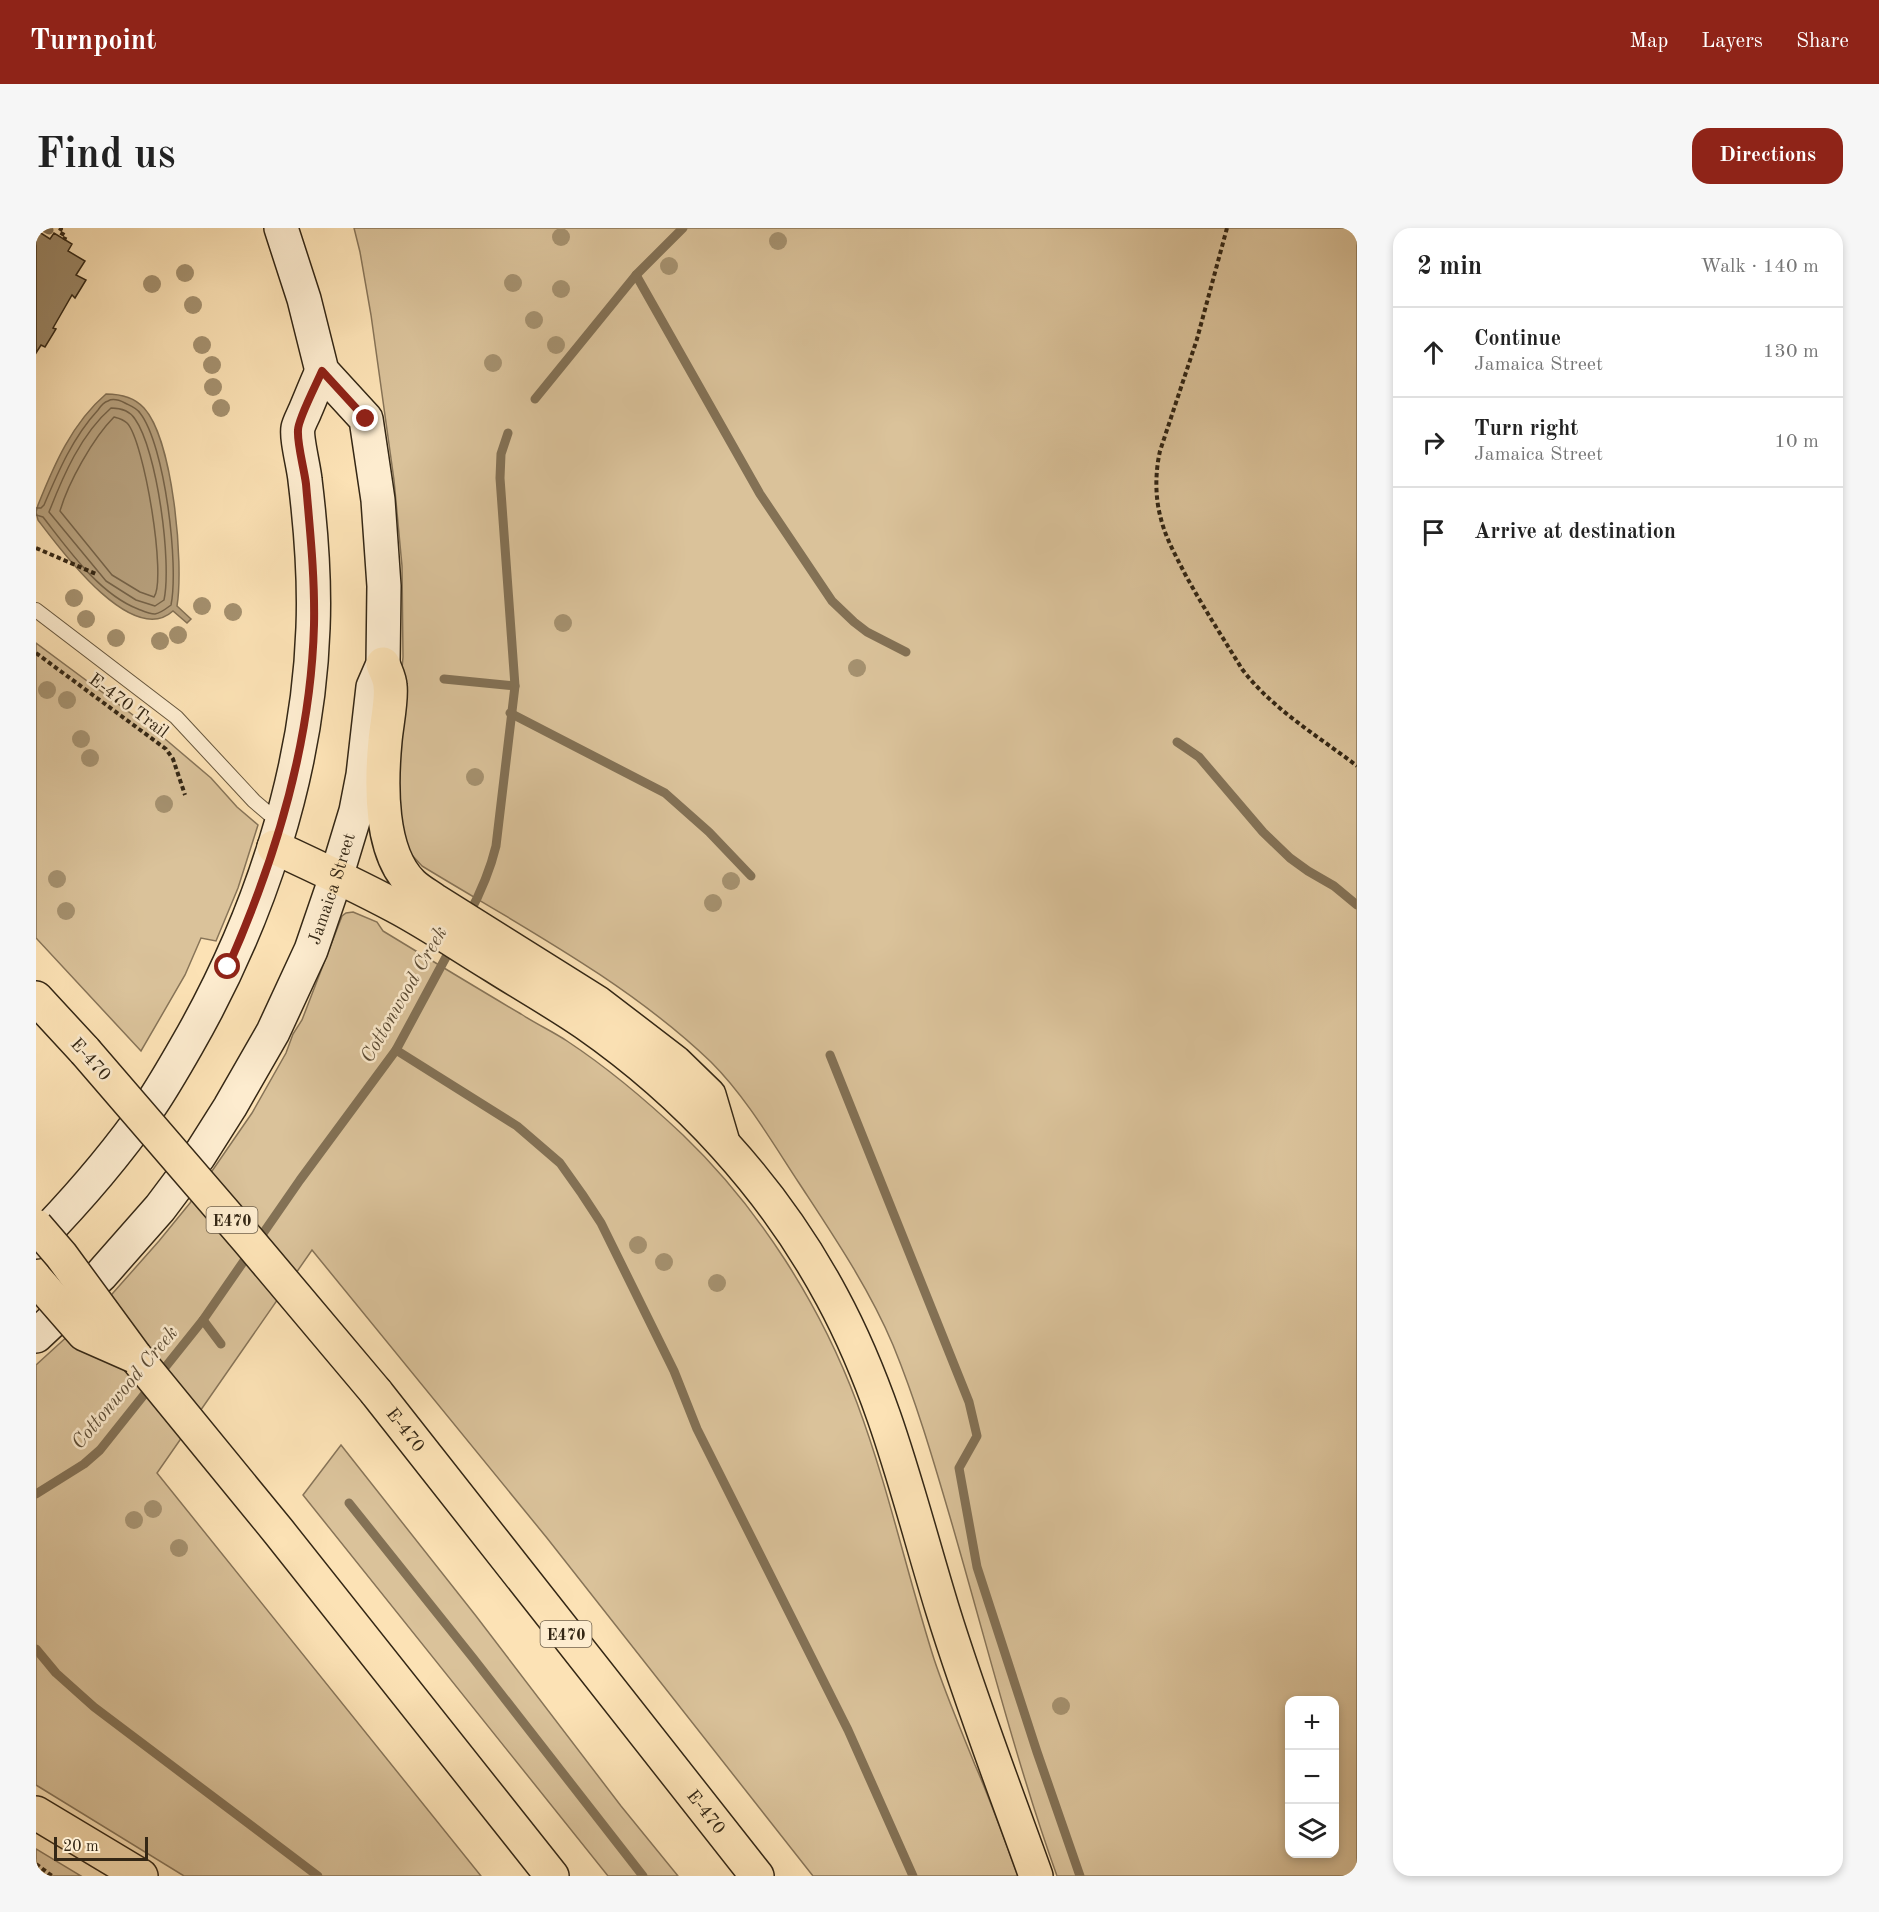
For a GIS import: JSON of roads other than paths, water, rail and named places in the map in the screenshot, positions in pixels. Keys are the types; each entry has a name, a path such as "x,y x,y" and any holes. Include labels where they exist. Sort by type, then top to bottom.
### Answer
{"highway":[{"path":"383,664 390,686 382,776 384,818 400,869 404,895"},
{"path":"278,834 336,877 404,895 547,983 585,1023 676,1095 723,1143 769,1199 809,1256 833,1299 868,1372 891,1435 969,1692 1036,1876"},
{"name":"E-470","path":"36,998 207,1192 376,1392 758,1876"},
{"path":"36,1226 61,1254 135,1356 279,1532 552,1876"},
{"path":"36,1279 84,1334 135,1356"},
{"path":"36,1813 141,1876"}],"main road":[{"name":"Jamaica Street","path":"36,1336 81,1295 160,1208 207,1143 253,1068 287,1003 311,950 356,811 363,776 373,687 383,664 383,566 378,500 366,419 322,371 304,299 281,228"},
{"path":"36,1242 104,1168 163,1086 228,967 248,920 278,834 305,711 314,626 310,522 298,429 322,371"}],"lane":[{"path":"36,610 176,717 254,801 268,813 278,834"}],"water":[{"path":"106,394 126,397 140,404 154,424 162,446 169,473 177,533 179,586 177,606 191,619 187,623 173,611 156,619 138,616 118,606 80,571 38,520 36,512 38,505 65,445 83,418"}],"waterway":[{"path":"45,228 49,230"},
{"name":"Cottonwood Creek","path":"535,399 636,275 683,228"},
{"path":"636,275 760,494 832,601 867,632 906,652"},
{"name":"Cottonwood Creek","path":"468,916 485,881 496,846 515,686 500,478 501,454 508,433"},
{"path":"444,679 515,686"},
{"path":"510,713 665,793 709,832 751,876"},
{"path":"1177,742 1199,757 1263,832 1290,858 1334,886 1357,905"},
{"name":"Cottonwood Creek","path":"159,1375 203,1320 300,1180 396,1050 452,946"},
{"path":"396,1050 517,1126 560,1163 601,1223 674,1371 697,1429 848,1730 913,1876"},
{"path":"830,1055 969,1402 977,1436 959,1468 977,1567 1080,1876"},
{"path":"203,1320 221,1344"},
{"name":"Cottonwood Creek","path":"36,1494 84,1464 100,1450 151,1386"},
{"path":"349,1503 643,1876"},
{"path":"36,1649 56,1673 94,1707 318,1876"}]}
